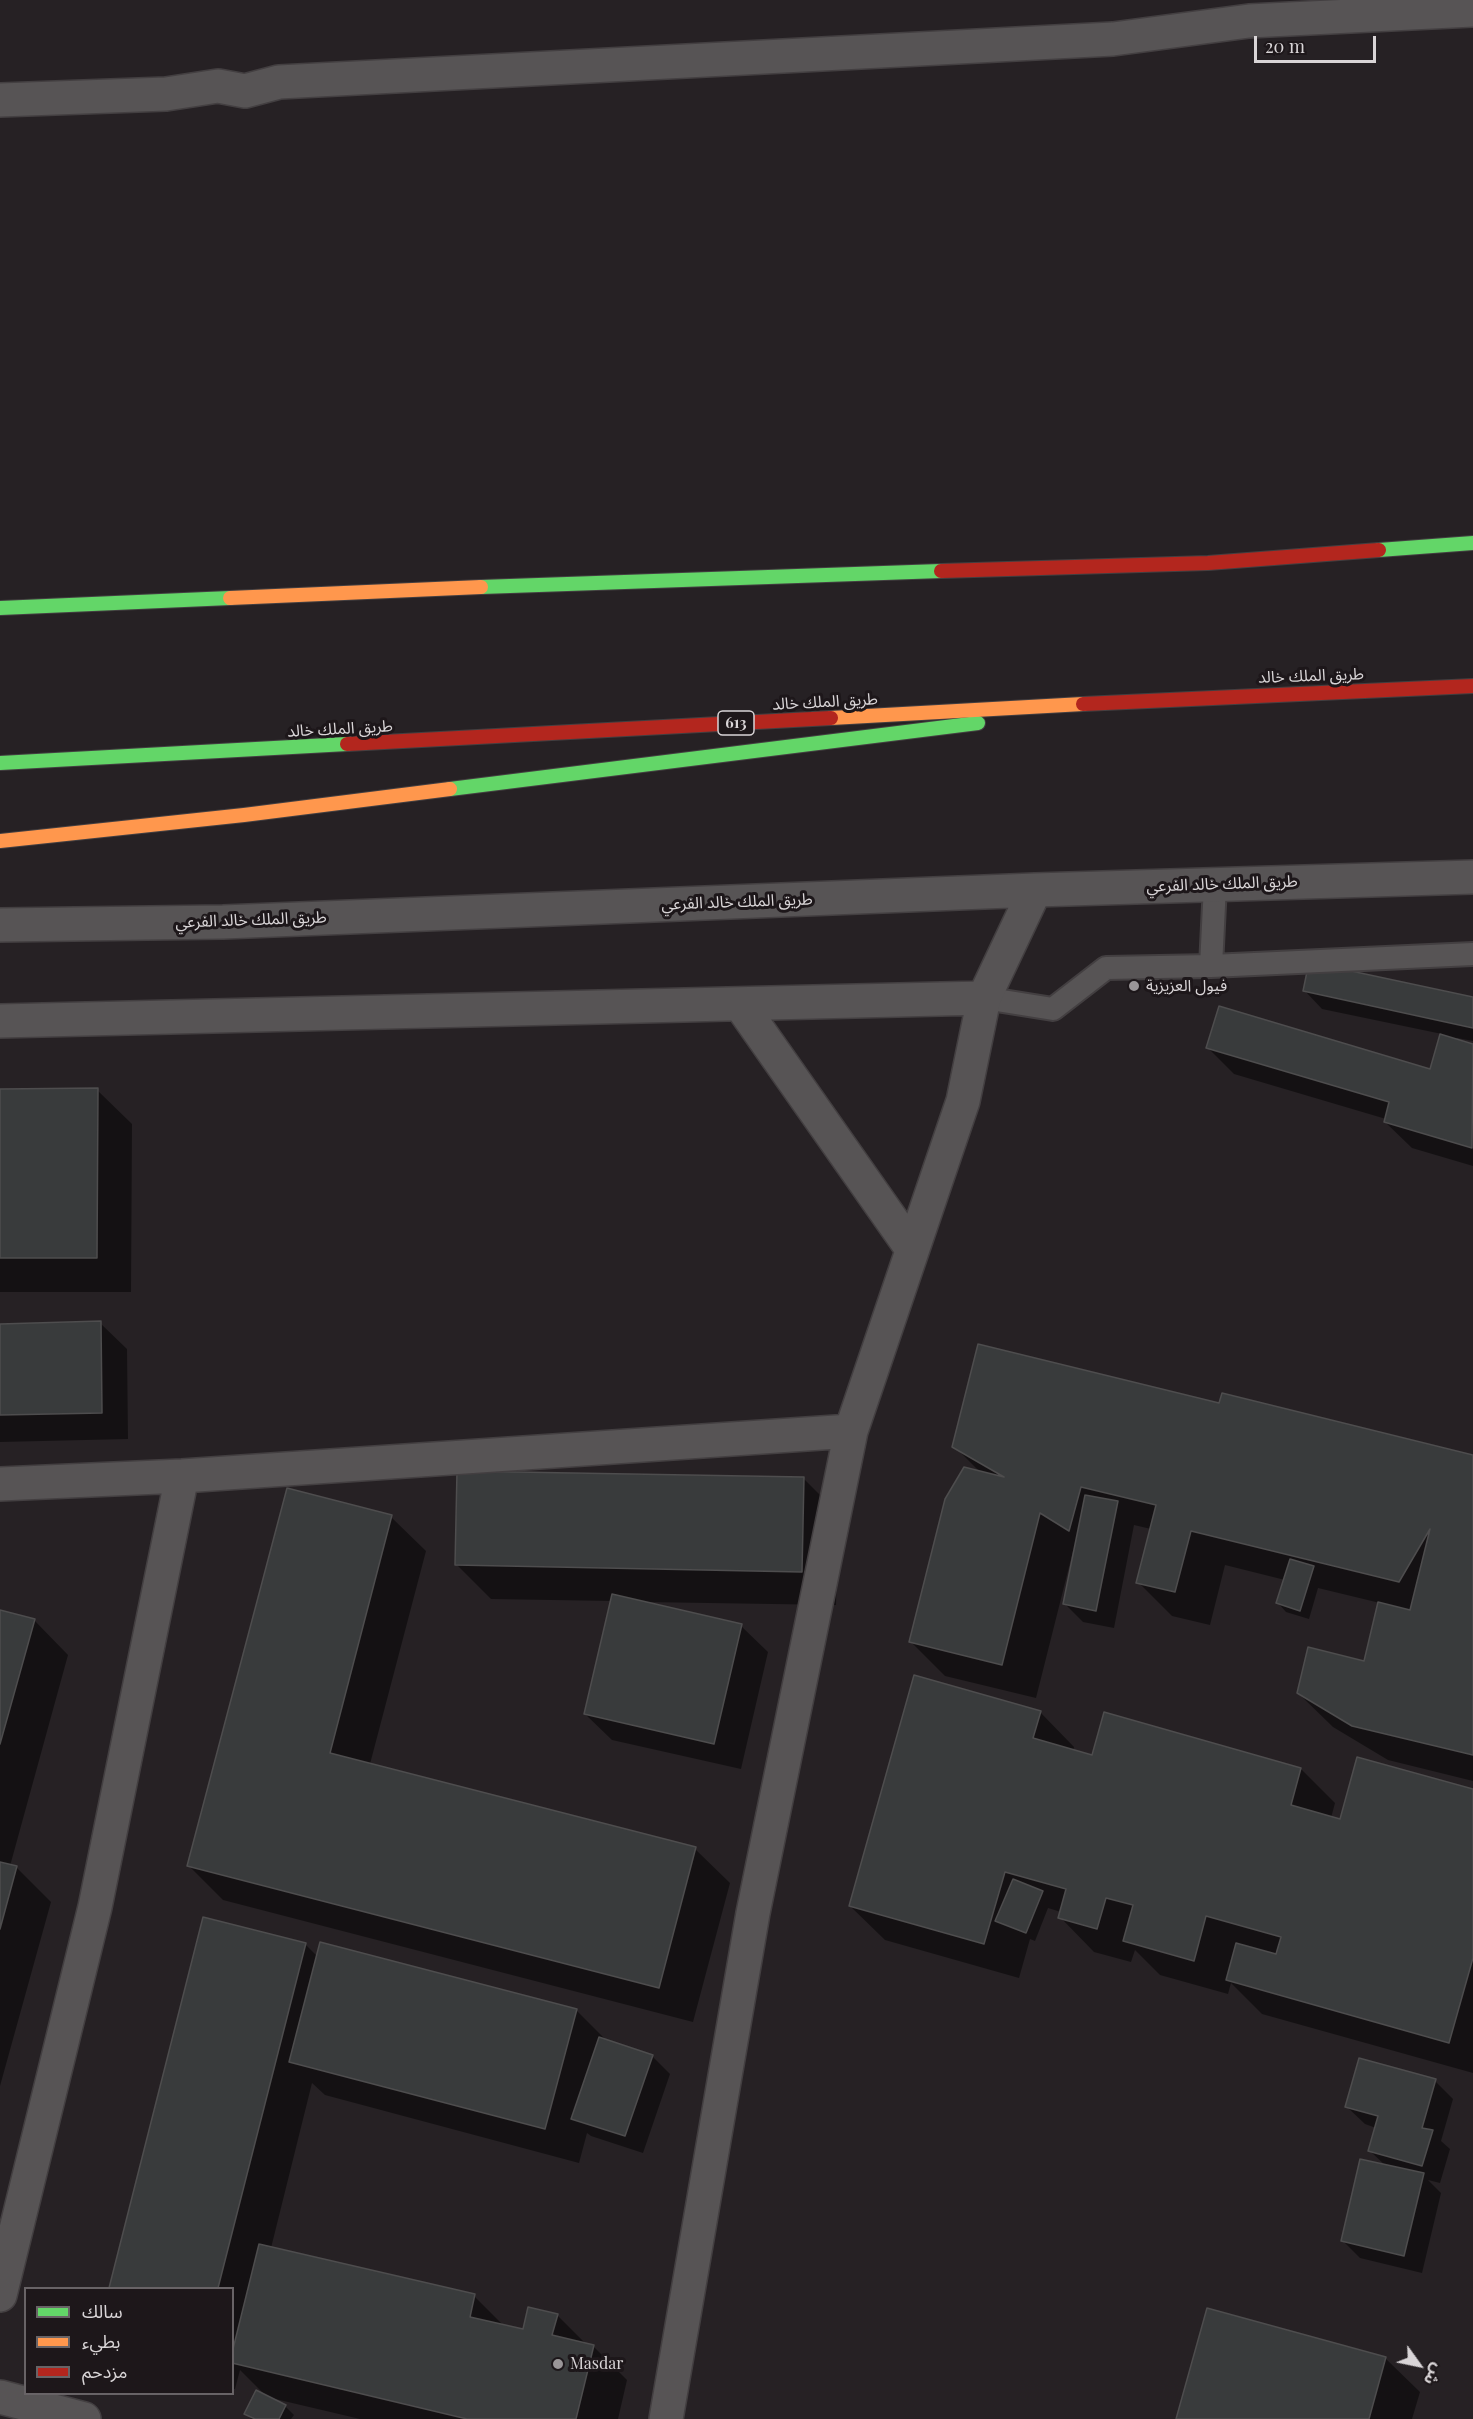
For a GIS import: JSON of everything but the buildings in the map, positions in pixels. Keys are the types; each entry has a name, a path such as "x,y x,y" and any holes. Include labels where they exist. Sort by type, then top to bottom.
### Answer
{"main road":[{"path":"0,608 654,579 1208,563 1473,543"},
{"name":"طريق الملك خالد","path":"0,763 1170,699 1473,686"},
{"path":"0,841 244,815 1170,699"}],"street":[{"path":"0,99 166,94 218,86 245,91 279,82 1113,39 1249,21 1473,10"},
{"name":"طريق الملك خالد الفرعي","path":"0,925 223,922 1035,890 1473,877"},
{"path":"666,2419 753,1912 851,1431 963,1101 984,998 1035,890"},
{"path":"0,1021 984,998"},
{"path":"740,1004 912,1249"},
{"path":"0,1484 182,1476 851,1431"},
{"path":"0,2295 95,1907 182,1476"},
{"path":"0,2397 84,2419"}],"lane":[{"path":"1211,966 1215,885"},
{"path":"984,998 1053,1009 1106,968 1211,966 1473,954"}],"traffic: fast":[{"path":"1379,550 1473,543"},
{"path":"481,587 941,571"},
{"path":"0,608 230,598"},
{"path":"450,789 978,723"},
{"path":"0,763 347,744"}],"traffic: slow":[{"path":"230,598 481,587"},
{"path":"831,718 1083,704"},
{"path":"0,841 244,815 450,789"}],"traffic: jam":[{"path":"941,571 1208,563 1379,550"},
{"path":"1083,704 1473,686"},
{"path":"347,744 831,718"}],"place":[{"name":"فيول العزيزية","path":"1134,986"},
{"name":"Masdar","path":"558,2364"}]}
